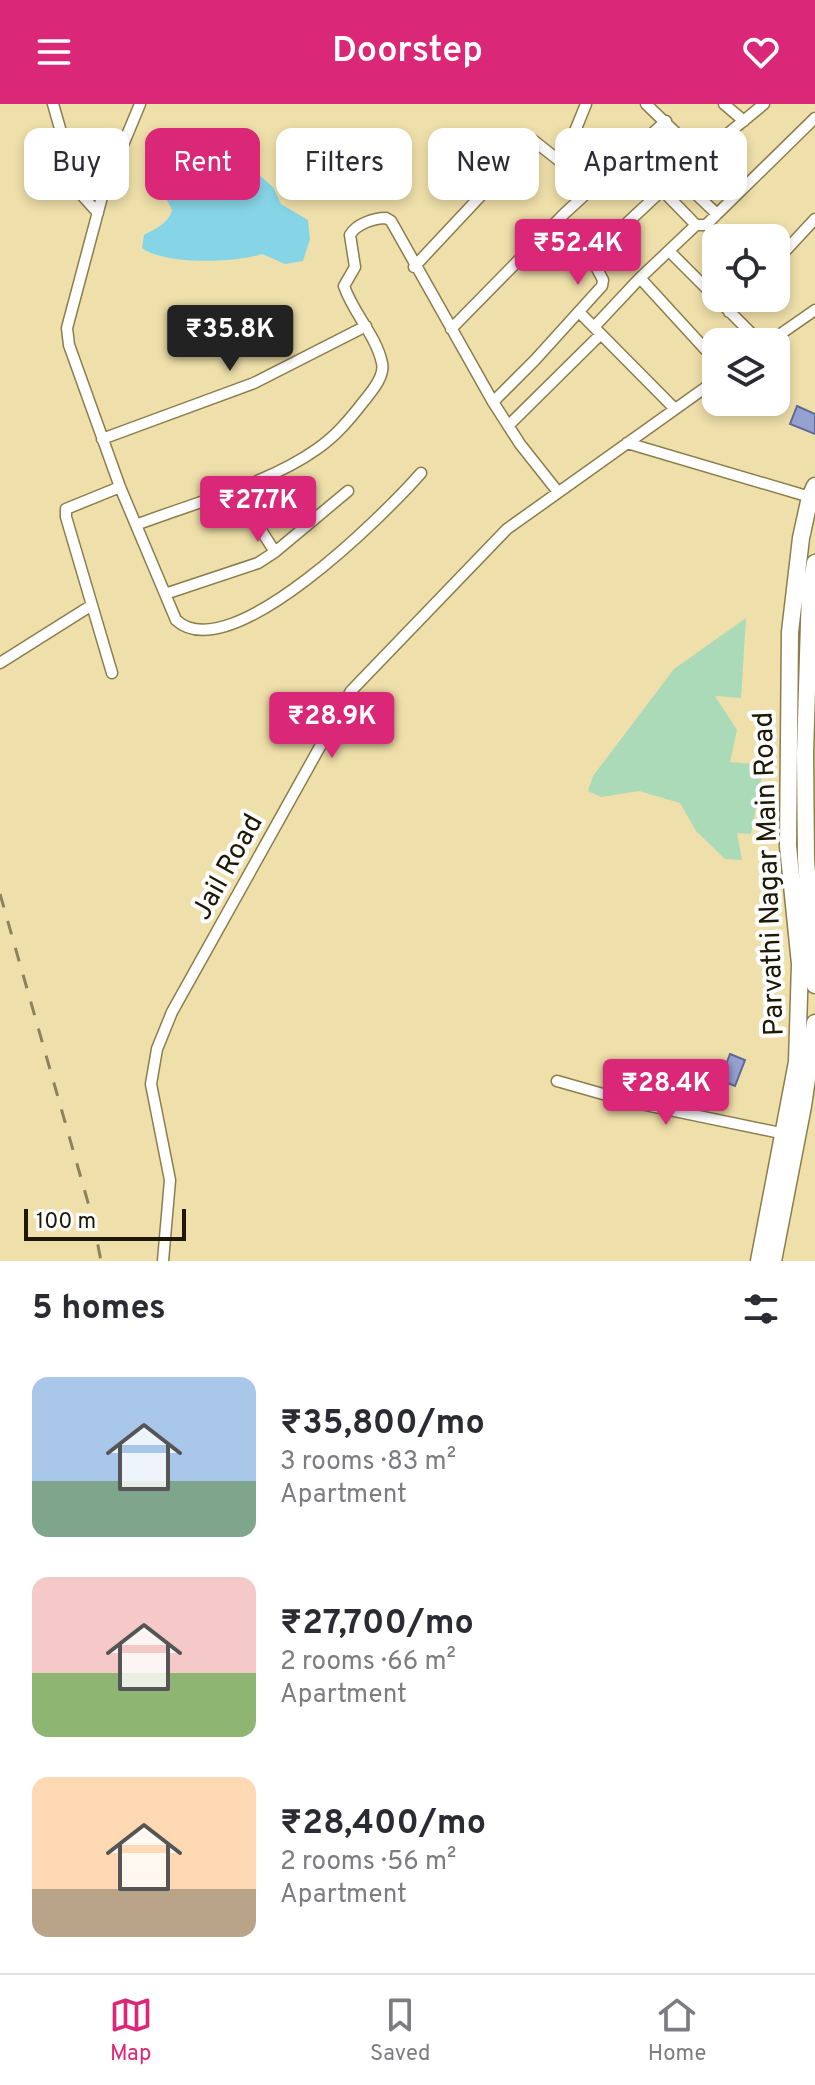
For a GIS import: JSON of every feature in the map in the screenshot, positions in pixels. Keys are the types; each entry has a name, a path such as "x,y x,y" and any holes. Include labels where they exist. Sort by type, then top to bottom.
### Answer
{"main road":[{"name":"Parvathi Nagar Main Road","path":"812,491 801,538 790,632 788,739 815,985"},
{"name":"Parvathi Nagar Main Road","path":"759,1261 797,1062 810,591 815,563"},
{"name":"Parvathi Nagar Main Road","path":"773,1261 810,1092 815,1023"}],"street":[{"path":"53,104 78,191 98,213"},
{"path":"140,104 98,213 67,328 69,345 102,439 176,620 184,628 205,631 249,618 283,597 343,550 421,473"},
{"path":"414,267 533,140 562,163 586,104"},
{"path":"646,104 673,128"},
{"path":"724,104 744,121"},
{"path":"735,128 764,104"},
{"path":"508,426 598,331 640,278 696,225 706,225 815,118"},
{"path":"451,329 565,213 666,121"},
{"path":"493,402 602,286 603,280 594,263 597,251 651,200"},
{"path":"672,200 696,225"},
{"path":"702,200 717,214"},
{"path":"136,525 282,470 318,449 346,424 382,373 382,364 366,326 344,286 355,267 350,242 353,231 386,218 391,221 414,267 508,426 558,492"},
{"path":"790,246 815,219"},
{"path":"669,251 702,285"},
{"path":"640,278 702,346"},
{"path":"789,328 815,310"},
{"path":"579,312 675,409"},
{"path":"729,312 746,328"},
{"path":"102,439 254,383 366,326"},
{"name":"Jail Road","path":"163,1261 170,1180 151,1084 157,1049 172,1012 351,691 507,529 702,390"},
{"path":"627,443 812,491"},
{"path":"238,486 252,516 275,552"},
{"path":"112,673 66,509 120,487"},
{"path":"165,594 258,563 348,491"},
{"path":"0,663 92,605"},
{"path":"557,1081 631,1102 785,1134"}],"green space":[{"path":"746,618 741,698 715,696 737,730 730,762 764,765 751,834 737,833 742,860 725,859 696,831 680,803 639,791 601,797 588,791 593,776 674,669"}],"water":[{"path":"260,176 273,187 276,200 308,220 310,239 303,261 285,264 262,254 200,261 153,254 142,248 144,235 165,222 172,210 167,200 260,200"}],"building":[{"path":"797,406 815,414 815,434 790,424"},
{"path":"730,1054 745,1060 735,1086 720,1080"}],"railway":[{"path":"0,894 93,1220 101,1261"}]}
